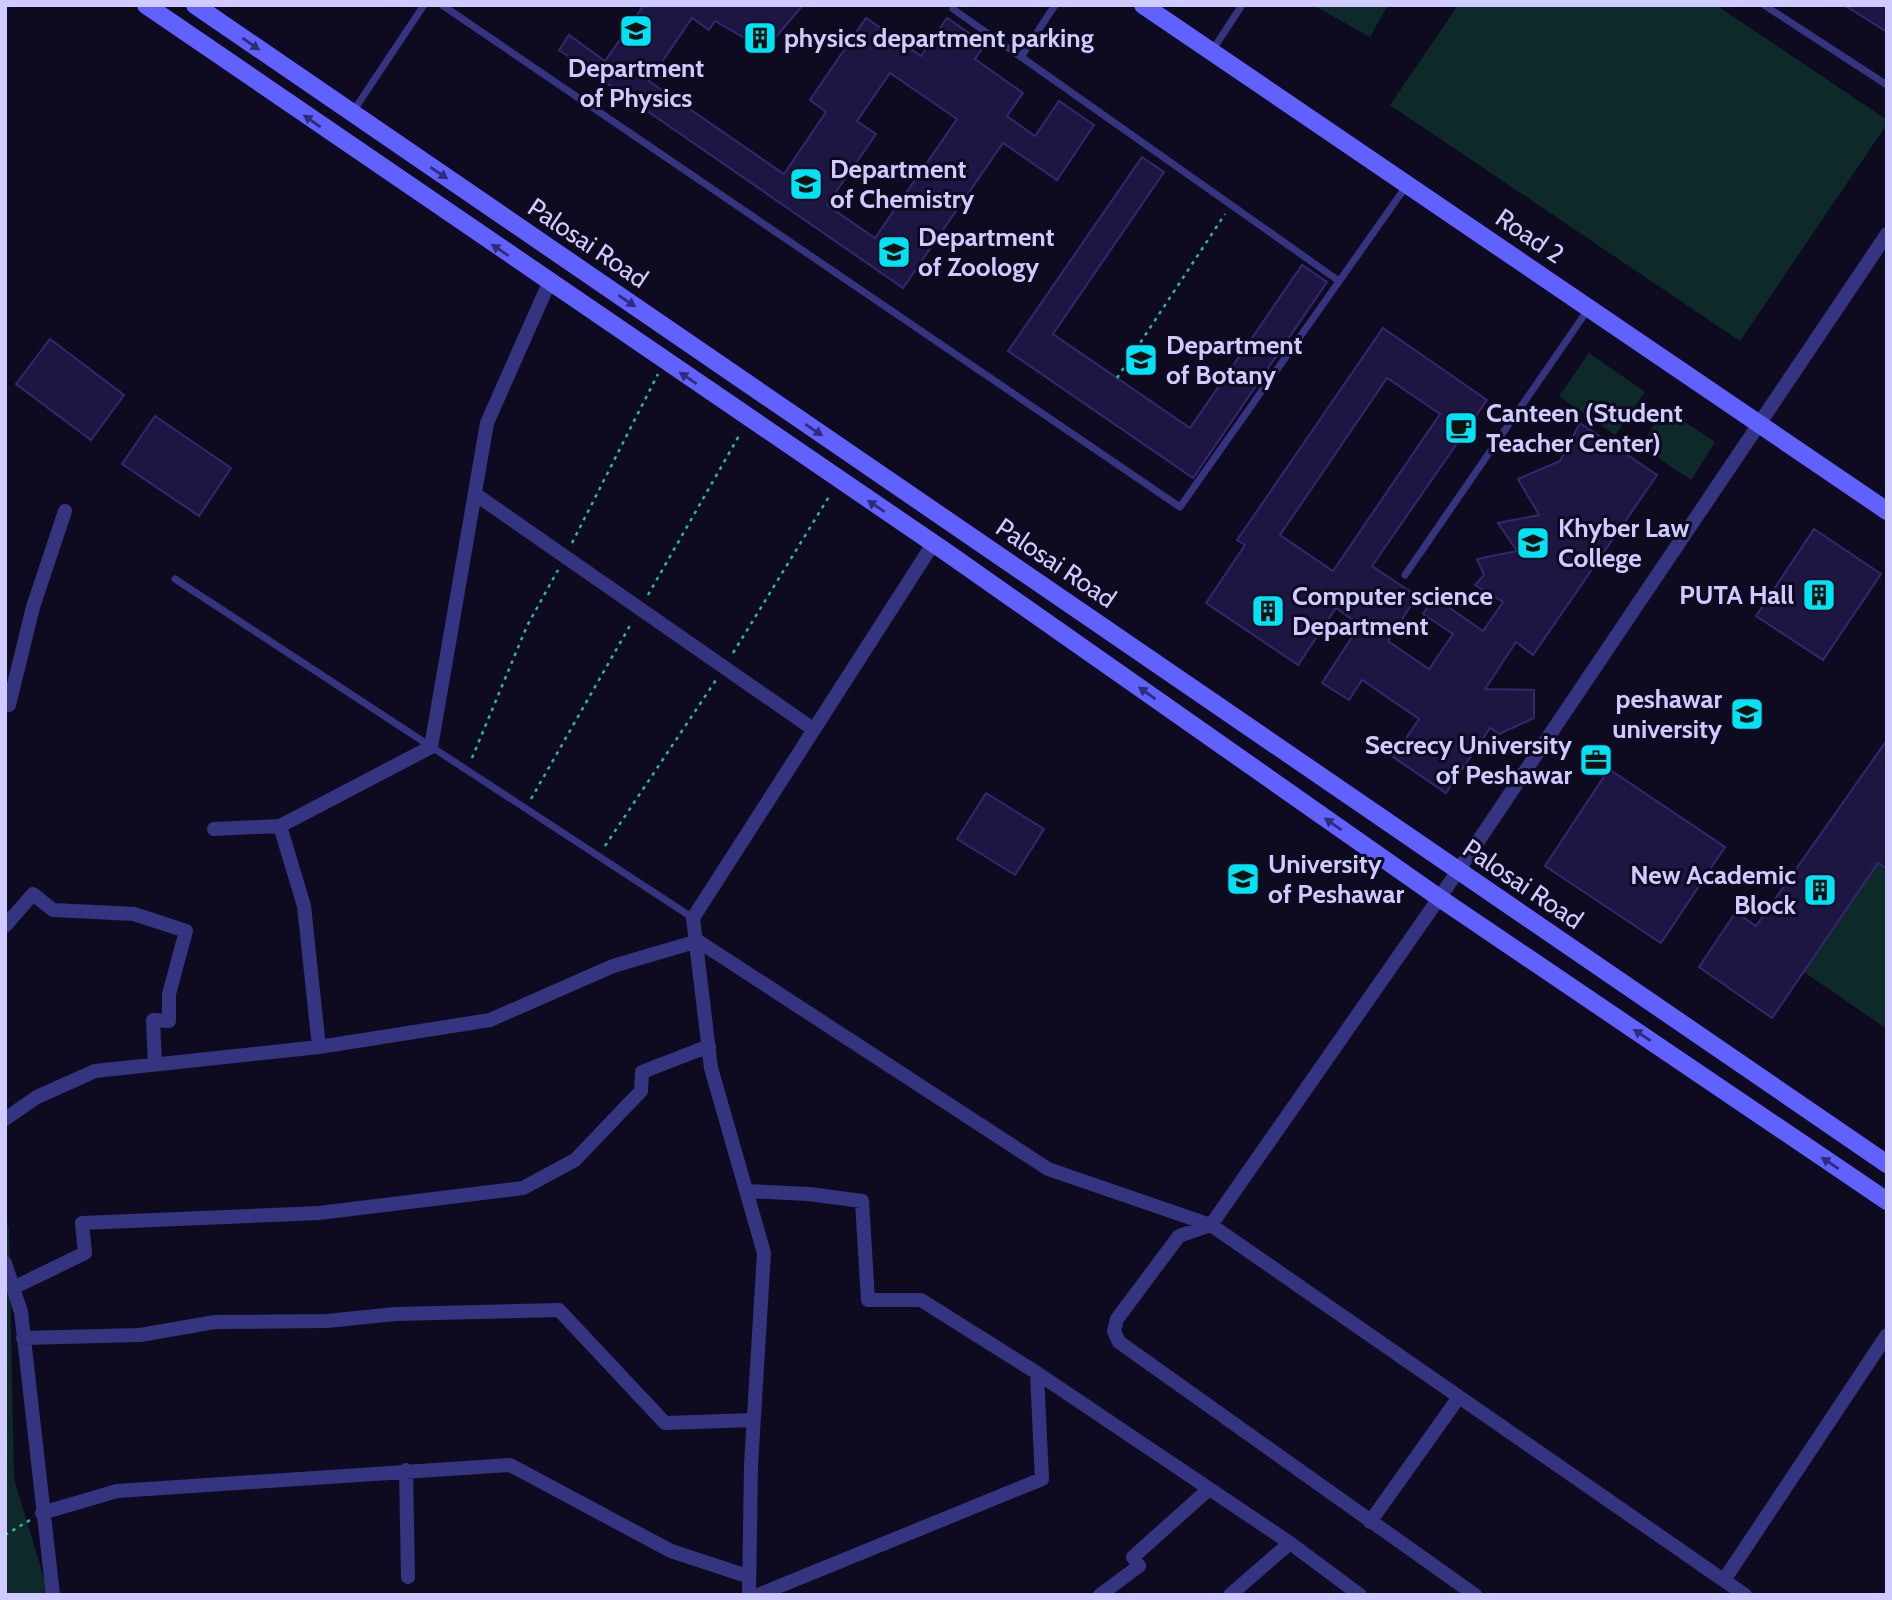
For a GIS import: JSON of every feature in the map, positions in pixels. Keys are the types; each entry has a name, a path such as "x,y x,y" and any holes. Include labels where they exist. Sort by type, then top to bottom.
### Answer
{"street":[{"path":"146,5 933,544 1438,897 1887,1201"},
{"name":"Palosai Road","path":"195,5 1887,1164"},
{"name":"Road 2","path":"1143,5 1887,511"},
{"path":"1475,1595 1119,1342 1114,1331 1117,1319 1179,1236 1210,1226 1458,871 1887,234"},
{"path":"214,829 280,826 431,747 487,423 550,283"},
{"path":"635,341 653,319"},
{"path":"475,494 813,729"},
{"path":"5,704 9,705 33,607 65,511"},
{"path":"749,1595 747,1576 753,1419 764,1253 711,1068 698,941 693,918 933,544 950,523"},
{"path":"280,826 304,906 319,1047"},
{"path":"5,926 33,894 53,910 134,914 186,931 169,994 169,1021 153,1020 155,1063"},
{"path":"5,1119 37,1097 95,1071 319,1047 490,1020 613,966 698,941 1048,1168 1210,1226 1745,1595"},
{"path":"13,1288 85,1253 82,1223 319,1213 523,1188 575,1160 641,1091 642,1072 709,1046"},
{"path":"747,1191 809,1194 862,1201 868,1300 921,1300 1037,1373 1290,1543 1360,1595"},
{"path":"5,1263 21,1312 52,1595"},
{"path":"23,1338 140,1335 215,1322 327,1321 395,1314 559,1310 665,1423 753,1419"},
{"path":"1724,1580 1887,1335"},
{"path":"758,1595 1042,1479 1037,1373"},
{"path":"1370,1522 1459,1397"},
{"path":"42,1513 117,1491 510,1465 671,1551 747,1576"},
{"path":"406,1470 408,1577"},
{"path":"1100,1595 1139,1566 1133,1557 1209,1489"},
{"path":"1230,1595 1290,1543"}],"lane":[{"path":"352,114 424,5"},
{"path":"442,5 1180,507 1407,184"},
{"path":"1021,57 1055,5"},
{"path":"1211,52 1242,5"},
{"path":"1764,5 1887,85"},
{"path":"953,9 1339,281"},
{"path":"1405,575 1589,308"},
{"path":"174,579 693,918"}],"path":[{"path":"1117,378 1231,205"},
{"path":"5,1535 42,1513"}],"green space":[{"path":"1313,5 1388,5 1370,37"},
{"path":"1458,5 1716,5 1887,120 1887,124 1740,341 1390,105"},
{"path":"1589,353 1645,392 1615,435 1559,396"},
{"path":"1665,409 1715,442 1691,480 1640,446"},
{"path":"1878,863 1887,869 1887,1029 1804,972"},
{"path":"5,1209 9,1230 14,1479 49,1595 5,1595"}],"building":[{"path":"644,5 803,5 765,50 715,21 709,30 692,18 649,81 784,174 826,112 810,100 866,18 921,56 947,18 985,44 975,59 1023,93 1007,116 1035,136 1059,101 1094,125 1057,180 1003,143 903,288 559,50 569,35 605,61","holes":["890,73 957,119 875,238 827,205 876,134 857,121"]},
{"path":"1844,5 1887,5 1887,32"},
{"path":"1142,157 1164,172 1053,334 1190,428 1302,265 1327,282 1193,478 1008,351"},
{"path":"1383,328 1487,400 1372,566 1417,596 1388,641 1429,669 1453,634 1423,614 1434,597 1483,631 1503,602 1475,585 1484,575 1477,559 1517,551 1498,523 1539,515 1518,479 1560,461 1580,423 1657,475 1533,655 1516,642 1485,689 1534,690 1534,718 1499,734 1490,728 1446,793 1393,757 1419,719 1362,680 1349,700 1322,683 1360,625 1336,608 1298,665 1206,603 1245,545 1237,540","holes":["1387,378 1440,414 1333,571 1280,535"]},
{"path":"50,339 124,395 91,440 16,384"},
{"path":"155,416 231,468 199,516 122,464"},
{"name":"PUTA Hall","path":"1814,529 1881,574 1823,660 1756,616"},
{"name":"New Academic Block","path":"1887,740 1887,869 1878,863 1772,1018 1699,967 1736,912 1756,926"},
{"path":"1609,769 1725,847 1661,943 1545,866"},
{"path":"986,793 1044,829 1015,875 957,839"}],"place":[{"name":"Department of Physics","path":"636,31"},
{"name":"physics department parking","path":"760,38"},
{"name":"Department of Chemistry","path":"806,184"},
{"name":"Department of Zoology","path":"894,252"},
{"name":"Department of Botany","path":"1141,360"},
{"name":"Canteen (Student Teacher Center)","path":"1461,428"},
{"name":"Khyber Law College","path":"1533,543"},
{"name":"PUTA Hall","path":"1819,595"},
{"name":"Computer science Department","path":"1268,611"},
{"name":"peshawar university","path":"1747,714"},
{"name":"Secrecy University of Peshawar","path":"1596,760"},
{"name":"University of Peshawar","path":"1243,879"},
{"name":"New Academic Block","path":"1820,890"}]}
